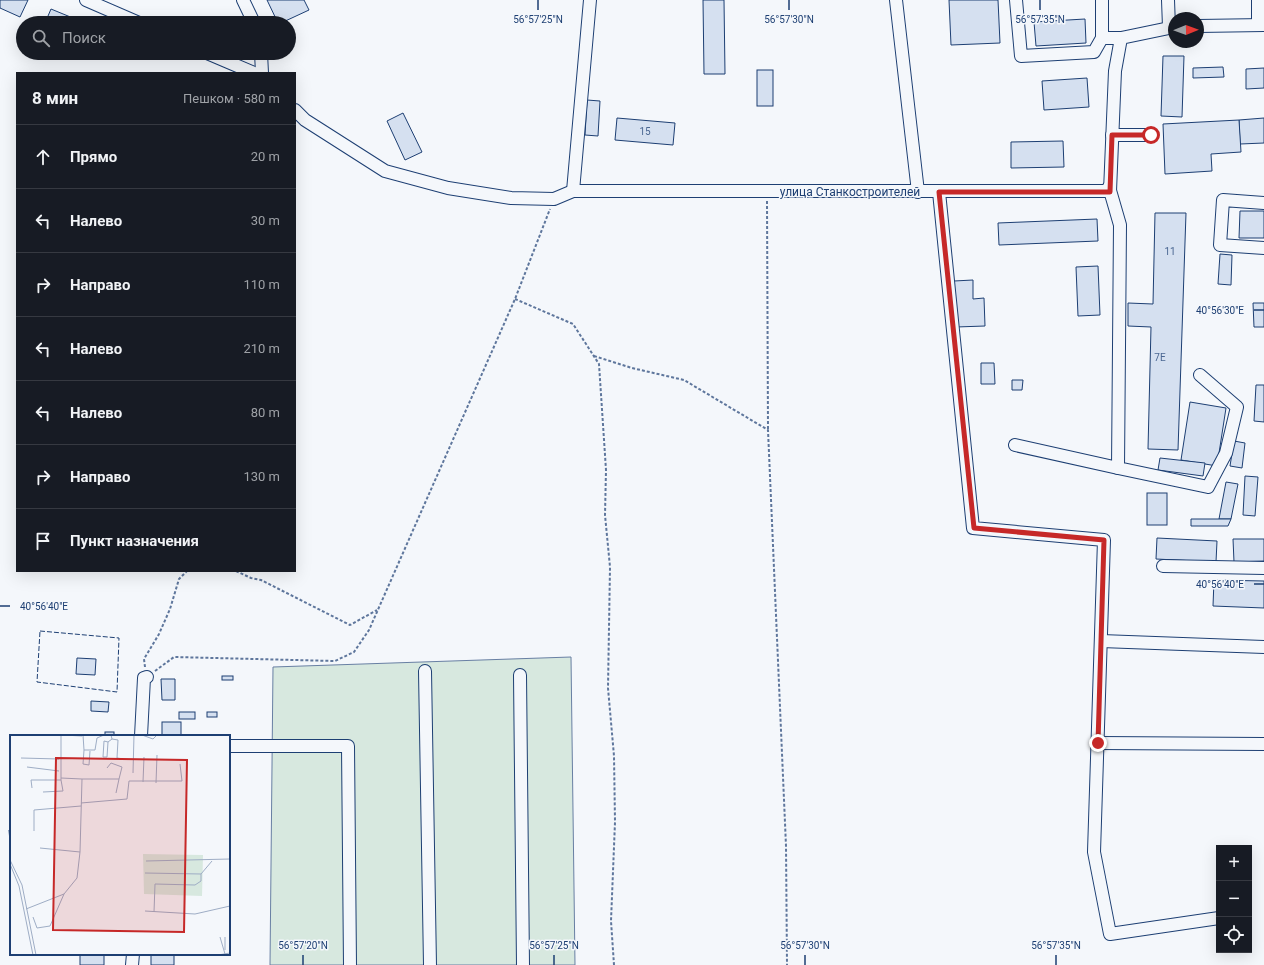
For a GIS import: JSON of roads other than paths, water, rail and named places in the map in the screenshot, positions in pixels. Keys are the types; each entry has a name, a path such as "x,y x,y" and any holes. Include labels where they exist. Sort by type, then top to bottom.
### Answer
{"street":[{"path":"86,0 123,16"},
{"path":"243,0 251,16"},
{"path":"296,111 305,120 385,171 448,188 511,198 554,199 572,191 590,0"},
{"path":"896,0 918,192"},
{"path":"1016,0 1020,56 1094,52 1102,38 1102,0"},
{"path":"1168,0 1169,12"},
{"path":"1204,26 1261,25 1258,0"},
{"path":"1102,38 1121,38 1168,28"},
{"path":"1118,468 1120,225 1109,187 1115,71 1121,38"},
{"path":"223,60 252,72"},
{"path":"261,60 262,72"},
{"path":"1112,135 1151,135"},
{"name":"улица Станкостроителей","path":"572,191 1110,192 1109,187"},
{"path":"939,192 974,528 1104,540 1094,852 1110,934 1216,918"},
{"path":"1264,203 1223,200 1220,245 1264,248"},
{"path":"1015,445 1208,487 1226,453 1237,407 1200,375"},
{"path":"1163,566 1264,568"},
{"path":"1101,641 1264,647"},
{"path":"425,671 430,965"},
{"path":"520,675 523,965"},
{"path":"141,735 144,678 147,677"},
{"path":"1098,743 1264,744"},
{"path":"230,746 348,746 350,965"},
{"path":"132,965 133,955"}]}
